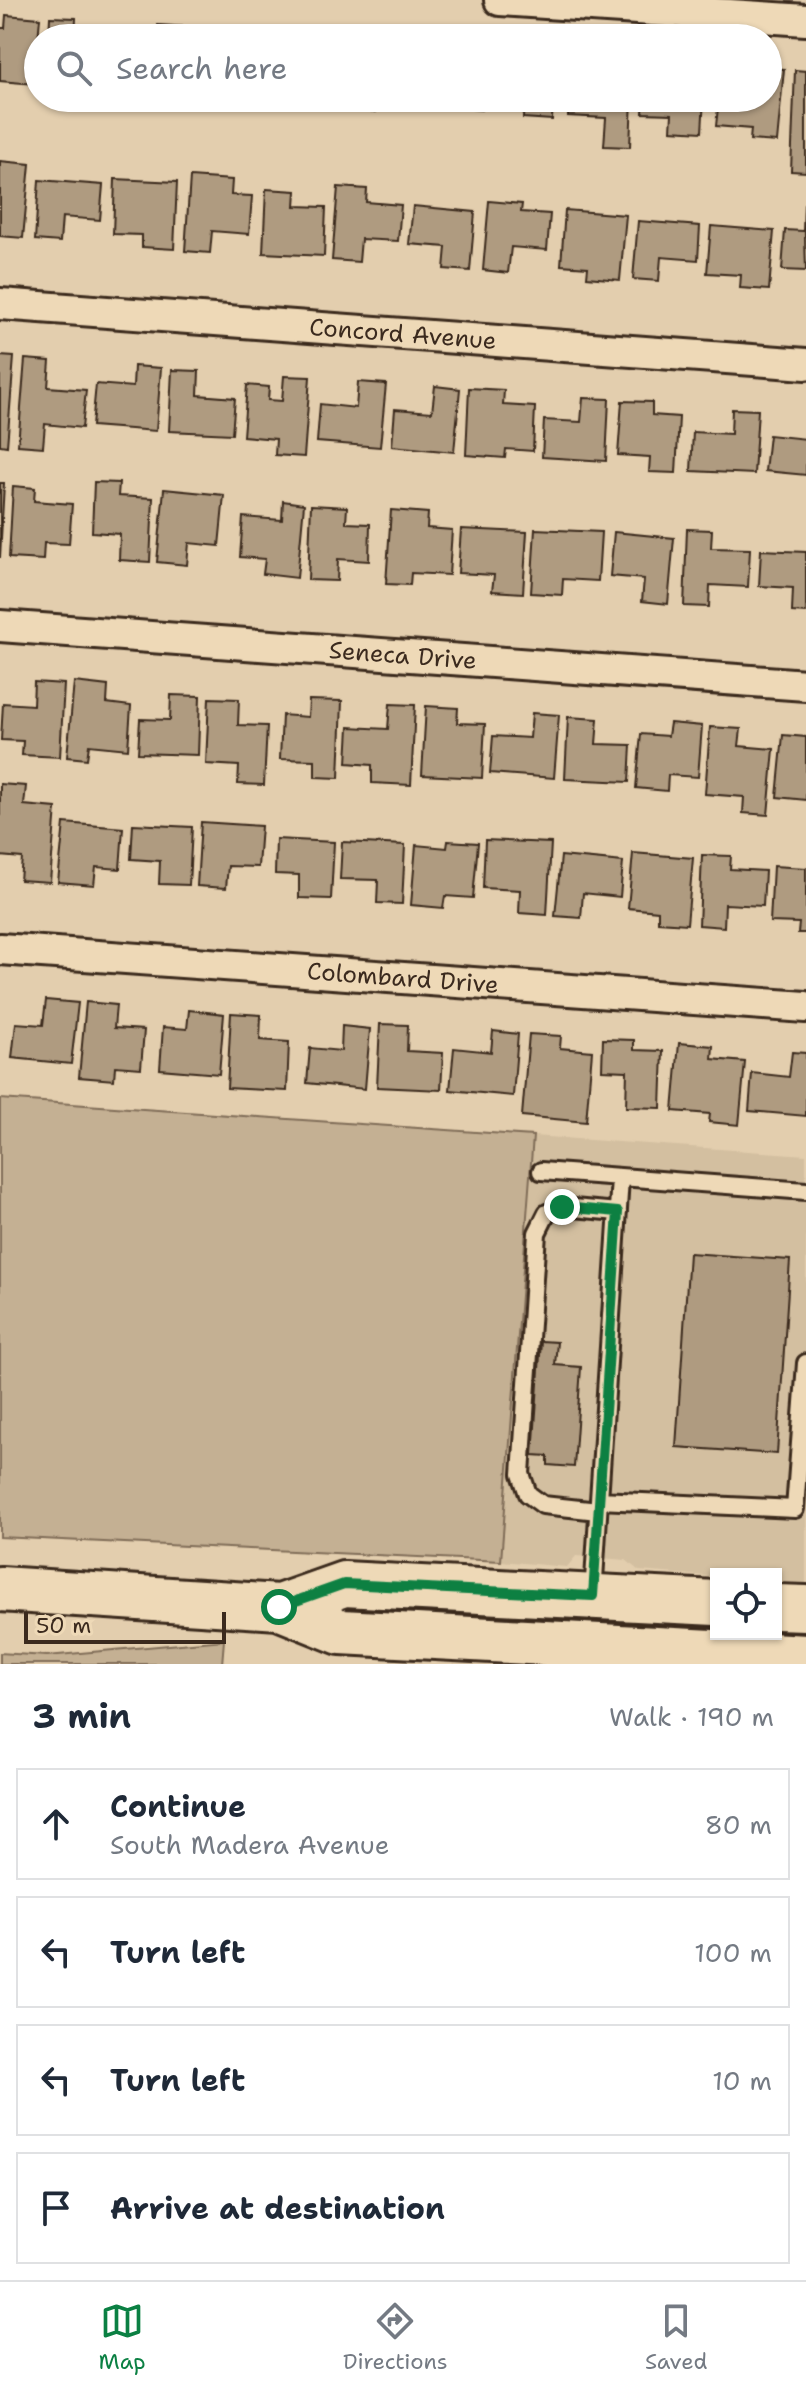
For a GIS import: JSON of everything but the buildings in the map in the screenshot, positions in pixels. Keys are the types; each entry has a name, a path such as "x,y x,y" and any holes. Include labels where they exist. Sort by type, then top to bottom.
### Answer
{"main road":[{"path":"279,1607 344,1584 710,1603"},
{"path":"0,1589 279,1607 341,1632 448,1644 793,1659"},
{"path":"782,1607 806,1608"}],"street":[{"path":"500,0 806,20"},
{"name":"Concord Avenue","path":"0,304 806,364"},
{"name":"Seneca Drive","path":"0,626 806,685"},
{"name":"Colombard Drive","path":"0,949 806,1007"}],"lane":[{"path":"541,1171 806,1191"},
{"path":"593,1596 620,1178"},
{"path":"618,1212 562,1207 547,1213 537,1233 521,1474 528,1494 543,1505 795,1509 806,1363"}],"shaded area":[{"path":"0,1099 533,1136 501,1561 0,1537"},
{"path":"533,1136 806,1155 806,1583 782,1582 782,1568 710,1568 710,1577 639,1571 626,1560 576,1556 567,1567 501,1561"},
{"path":"224,1640 222,1664 0,1664 0,1653 47,1656"}],"route":[{"path":"279,1607 344,1584 593,1596 618,1212 562,1207"}]}
